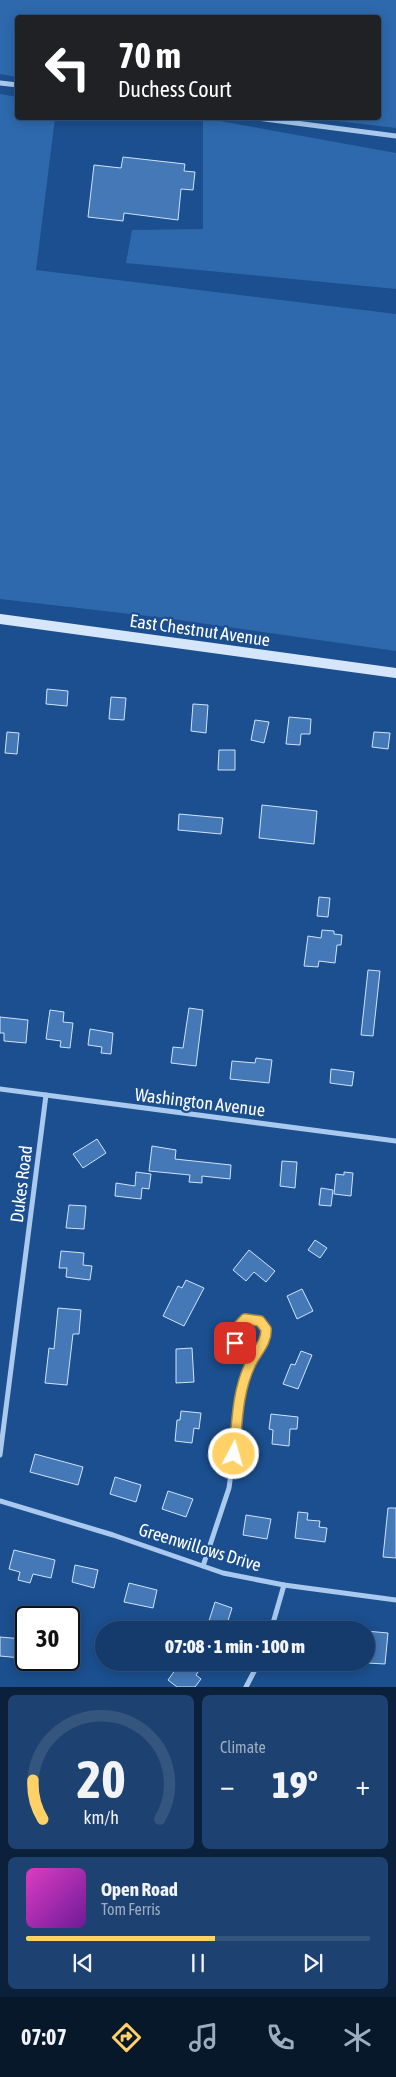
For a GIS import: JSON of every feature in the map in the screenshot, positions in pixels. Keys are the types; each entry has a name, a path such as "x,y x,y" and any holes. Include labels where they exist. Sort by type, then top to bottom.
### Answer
{"street":[{"path":"0,83 15,85"},
{"path":"273,120 396,136"},
{"name":"East Chestnut Avenue","path":"0,619 396,673"},
{"name":"Washington Avenue","path":"0,1089 396,1141"},
{"name":"Dukes Road","path":"0,1455 46,1095"},
{"path":"203,1566 229,1488 243,1385 250,1364 266,1334 263,1325 255,1319 245,1319 234,1331 235,1343 240,1355 246,1360"},
{"name":"Greenwillows Drive","path":"0,1501 113,1535 203,1566 284,1585 396,1600"},
{"path":"274,1621 284,1585"},
{"path":"246,1687 254,1671"}],"shaded area":[{"path":"0,0 396,0 396,128 329,120 381,120 381,15 15,15 15,77 0,74"},
{"path":"0,94 15,97 15,120 55,120 36,270 396,314 396,651 165,618 0,599"},
{"path":"203,120 214,120 396,153 396,289 126,263 132,230 203,229"}],"building":[{"path":"123,157 185,164 184,171 195,172 193,190 181,189 178,220 124,213 123,221 88,217 94,165 121,168"},
{"path":"47,689 68,691 67,706 46,704"},
{"path":"111,697 126,698 124,720 109,719"},
{"path":"193,704 208,705 206,733 191,731"},
{"path":"289,717 311,719 310,734 301,734 300,745 286,744"},
{"path":"255,720 269,722 264,743 251,740"},
{"path":"7,732 19,733 17,754 5,753"},
{"path":"374,732 390,733 388,749 372,747"},
{"path":"219,750 235,750 235,770 218,770"},
{"path":"262,805 317,811 314,844 259,838"},
{"path":"179,814 223,818 221,834 178,830"},
{"path":"319,897 330,898 328,917 317,916"},
{"path":"322,930 334,931 334,934 342,935 341,945 337,945 335,963 319,961 318,967 304,966 308,936 321,938"},
{"path":"368,970 380,971 373,1036 361,1035"},
{"path":"189,1008 203,1010 196,1066 171,1063 173,1047 183,1048"},
{"path":"50,1010 64,1012 63,1022 73,1023 70,1048 60,1047 61,1041 46,1039"},
{"path":"0,1017 28,1020 26,1043 4,1041 4,1033 0,1033"},
{"path":"90,1029 113,1033 111,1054 101,1053 102,1047 88,1045"},
{"path":"256,1058 272,1060 269,1083 230,1079 232,1061 255,1063"},
{"path":"331,1069 354,1072 352,1086 330,1083"},
{"path":"97,1139 106,1153 83,1168 73,1154"},
{"path":"152,1146 176,1150 175,1159 231,1165 230,1179 202,1176 202,1183 189,1182 190,1175 149,1171"},
{"path":"282,1161 297,1162 295,1188 280,1186"},
{"path":"136,1172 151,1174 149,1189 142,1188 141,1199 115,1196 116,1183 135,1186"},
{"path":"344,1172 353,1173 351,1196 334,1194 336,1174 344,1175"},
{"path":"321,1188 333,1190 331,1206 319,1205"},
{"path":"69,1205 86,1206 84,1229 66,1228"},
{"path":"315,1240 327,1248 320,1258 308,1250"},
{"path":"249,1250 275,1271 266,1282 254,1272 246,1281 233,1270"},
{"path":"61,1251 84,1253 83,1265 92,1266 90,1280 66,1277 67,1268 59,1268"},
{"path":"186,1280 204,1288 184,1326 163,1316 178,1286 182,1288"},
{"path":"302,1289 313,1311 297,1319 287,1296"},
{"path":"58,1308 81,1310 79,1334 73,1334 67,1385 45,1383 49,1348 54,1349"},
{"path":"192,1348 194,1382 176,1383 176,1349"},
{"path":"301,1351 312,1355 298,1389 283,1384 291,1364 295,1365"},
{"path":"181,1411 201,1413 199,1429 194,1428 192,1443 175,1441 177,1420 180,1420"},
{"path":"271,1414 298,1417 297,1429 290,1429 289,1446 272,1444 273,1430 269,1429"},
{"path":"35,1454 83,1467 78,1485 30,1472"},
{"path":"115,1477 141,1485 136,1502 110,1494"},
{"path":"168,1491 193,1499 186,1517 162,1509"},
{"path":"388,1508 396,1508 396,1558 383,1557"},
{"path":"298,1512 308,1513 307,1520 320,1521 319,1527 327,1528 325,1542 295,1538"},
{"path":"246,1515 271,1519 267,1539 243,1535"},
{"path":"14,1550 55,1560 51,1578 33,1574 30,1583 18,1580 20,1572 9,1569"},
{"path":"75,1565 98,1570 94,1588 72,1582"},
{"path":"129,1583 157,1590 153,1608 124,1602"},
{"path":"215,1602 232,1608 228,1621 209,1621"},
{"path":"375,1632 388,1633 385,1664 375,1663"},
{"path":"0,1637 15,1638 15,1657 0,1656"},
{"path":"174,1671 199,1671 196,1675 201,1679 195,1687 177,1687 168,1680"}],"route":[{"path":"234,1454 237,1422 246,1373 263,1344 266,1329 260,1321 245,1319 240,1322 234,1331 235,1343"}]}
